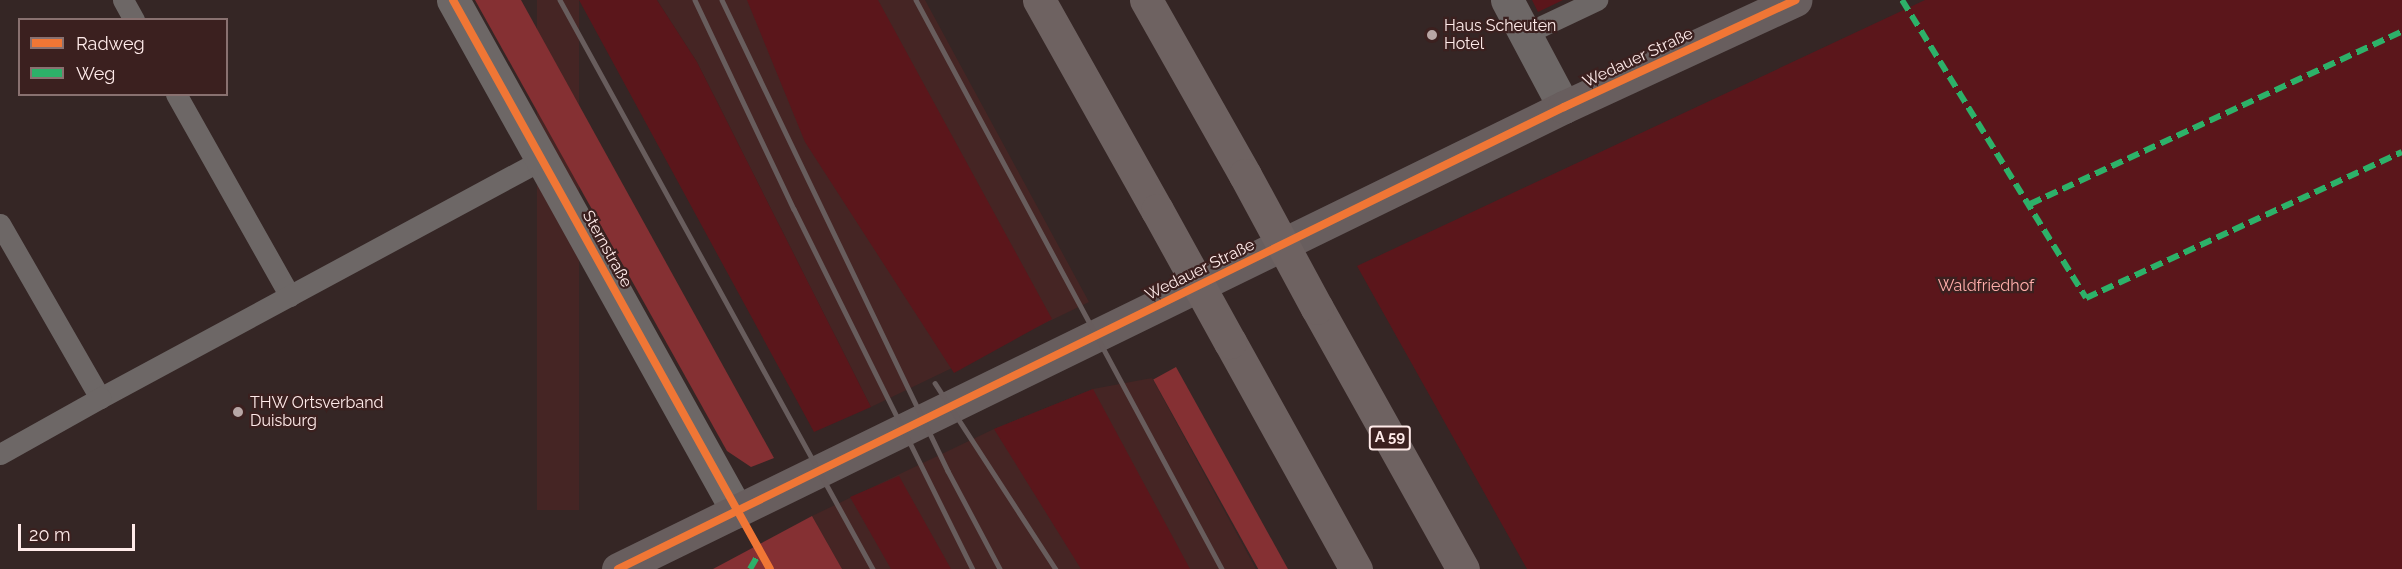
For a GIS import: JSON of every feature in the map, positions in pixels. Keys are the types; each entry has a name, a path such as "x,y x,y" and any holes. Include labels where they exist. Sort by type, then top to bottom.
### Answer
{"highway":[{"path":"1039,0 1356,569"},
{"name":"A 59","path":"1146,0 1463,569"}],"street":[{"name":"Sternstraße","path":"453,0 737,511"},
{"path":"1507,0 1564,107"},
{"name":"Wedauer Straße","path":"618,569 1564,107 1796,0"}],"lane":[{"path":"123,0 133,18"},
{"path":"1525,34 1597,0"},
{"path":"177,96 290,296"},
{"path":"0,454 543,159"},
{"path":"0,224 100,398"}],"shaded area":[{"path":"475,0 521,0 774,458 751,467 727,451"},
{"path":"537,0 579,0 579,510 537,510"},
{"path":"657,0 925,0 1089,302 871,407 697,62"},
{"path":"1176,367 1288,569 1258,569 1153,380"},
{"path":"1152,378 1256,569 842,569 812,516 994,429 1093,389"},
{"path":"812,516 842,569 713,569"}],"green space":[{"path":"579,0 657,0 697,62 871,407 814,432"},
{"path":"747,0 878,0 1052,319 954,373 805,142"},
{"path":"1532,0 1563,0 1538,12"},
{"name":"Waldfriedhof","path":"1925,0 2402,0 2402,569 1527,569 1357,266"},
{"path":"1093,389 1190,569 1081,569 994,429"},
{"path":"899,476 951,569 891,569 850,497"}],"railway":[{"path":"560,0 873,569"},
{"path":"695,0 794,209 973,569"},
{"path":"722,0 948,471 1000,569"},
{"path":"916,0 1222,569"},
{"path":"935,383 1056,569"}],"marked path":[{"path":"1902,0 2086,298 2402,152"},
{"path":"2030,204 2402,31"},
{"path":"750,569 760,552"}],"cycle path":[{"path":"453,0 770,569"},
{"path":"618,569 1564,107 1796,0"}],"place":[{"name":"Haus Scheuten Hotel","path":"1432,35"},
{"name":"THW Ortsverband Duisburg","path":"238,412"}]}
